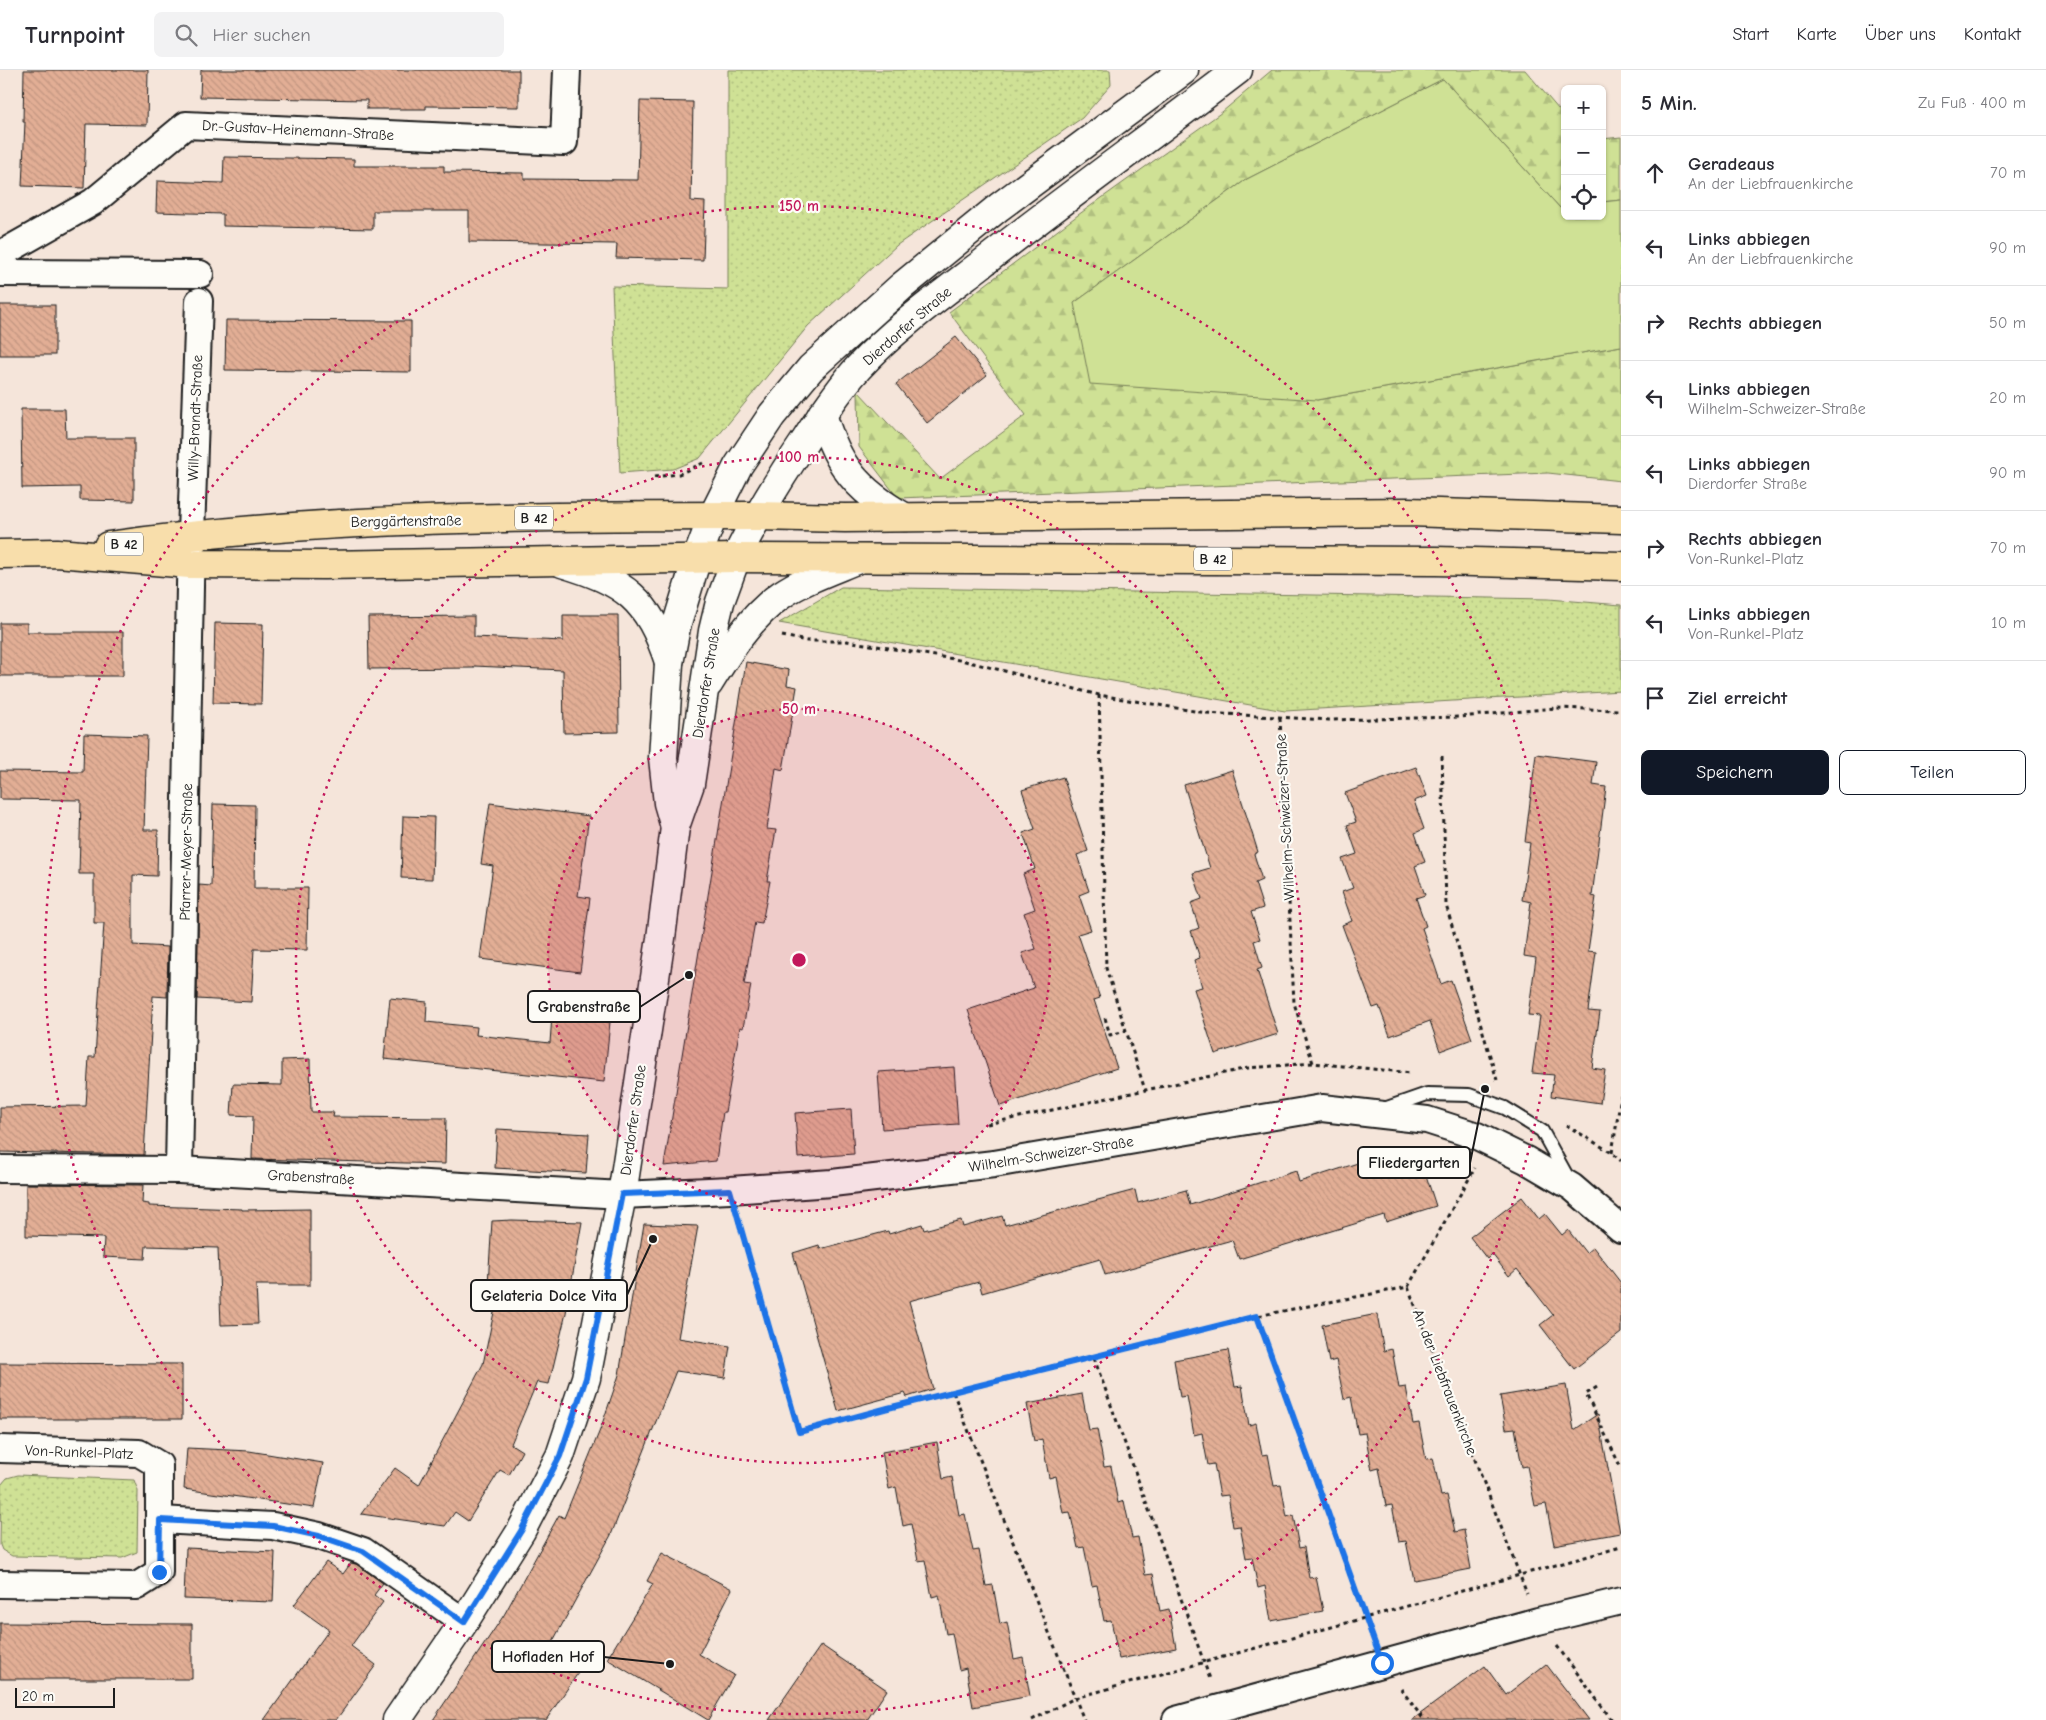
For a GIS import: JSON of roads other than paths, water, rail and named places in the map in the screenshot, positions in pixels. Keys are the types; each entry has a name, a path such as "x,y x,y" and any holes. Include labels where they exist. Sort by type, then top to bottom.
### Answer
{"main road":[{"name":"B 42","path":"757,516 904,517 1408,512 1621,519"},
{"name":"Berggärtenstraße","path":"57,553 191,534 355,522 757,516"},
{"name":"Berggärtenstraße","path":"0,554 57,553 190,564 324,565 736,558"},
{"name":"B 42","path":"736,558 1436,561 1621,566"}],"street":[{"name":"Dr.-Gustav-Heinemann-Straße","path":"0,267 93,202 186,124 564,142 567,70"},
{"name":"Dierdorfer Straße","path":"397,1720 464,1622 521,1531 560,1456 586,1378 622,1194 661,938 675,827 690,784 707,658 720,602 736,558 757,516 822,414 844,384 869,357 923,309 1027,227 1238,70"},
{"path":"1172,73 1191,106"},
{"name":"Dierdorfer Straße","path":"675,827 667,796 663,758 669,663 676,626 697,558 713,516 734,474 761,429 810,368 902,286 991,213 1172,73"},
{"path":"0,246 0,267 200,274"},
{"name":"Willy-Brandt-Straße","path":"191,534 199,301"},
{"path":"822,414 834,449 843,466 881,504 904,517"},
{"name":"Pfarrer-Meyer-Straße","path":"179,1170 191,534"},
{"path":"702,693 726,656 755,618 768,605 798,585 858,559"},
{"path":"554,561 610,580 639,602 661,639 669,663"},
{"name":"Wilhelm-Schweizer-Straße","path":"622,1194 730,1190 832,1183 994,1164 1322,1108 1428,1120 1477,1136 1526,1160 1572,1187 1621,1229"},
{"name":"Grabenstraße","path":"0,1169 179,1170 622,1194"},
{"name":"Von-Runkel-Platz","path":"0,1449 139,1453 159,1465 160,1520 159,1572 137,1586 0,1584"},
{"path":"160,1520 273,1526 319,1536 363,1551 464,1622"},
{"path":"1176,1720 1538,1620 1621,1601"}],"lane":[{"path":"1372,1114 1427,1094 1469,1095 1505,1108 1542,1131 1572,1187"}],"place":[{"name":"Grabenstraße","path":"689,975"},
{"name":"Fliedergarten","path":"1485,1089"},
{"name":"Gelateria Dolce Vita","path":"653,1239"},
{"name":"Hofladen Hof","path":"670,1664"}]}
